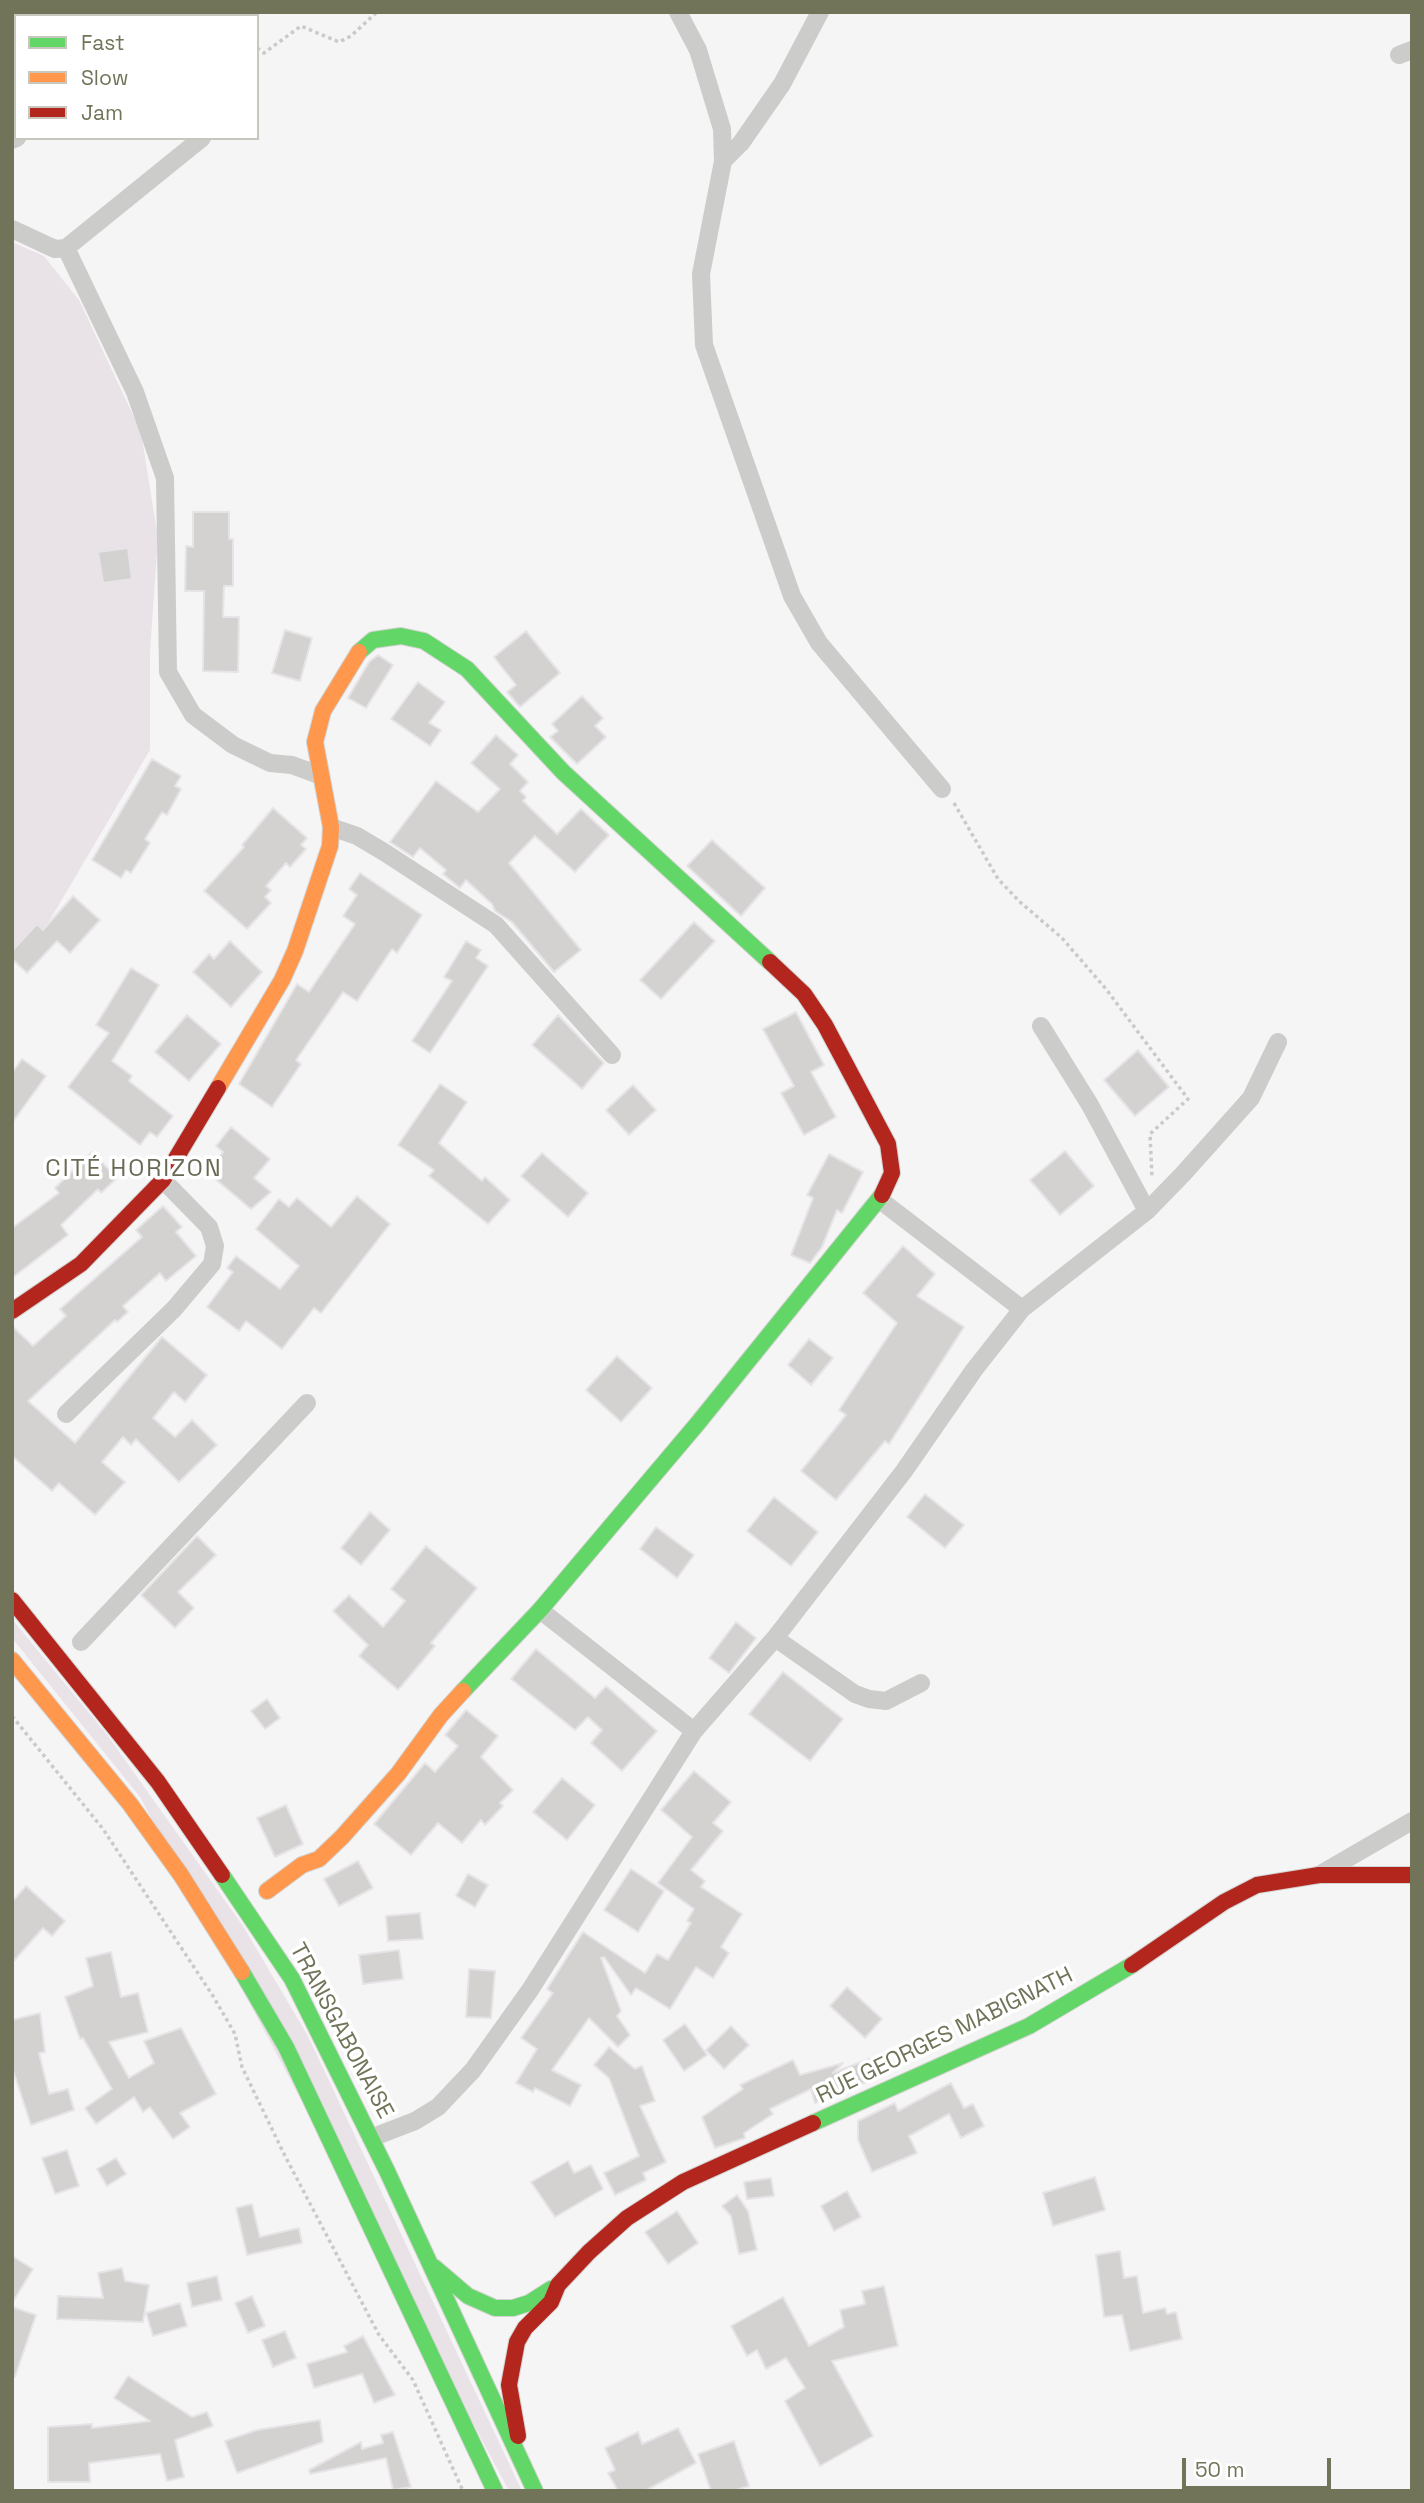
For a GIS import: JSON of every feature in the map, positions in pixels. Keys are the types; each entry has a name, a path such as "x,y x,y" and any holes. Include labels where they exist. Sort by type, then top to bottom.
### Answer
{"main road":[{"path":"12,1311 81,1264 163,1180 282,980 295,951 330,846 331,827 319,775 315,742 323,711 366,643 401,636 425,641 467,669 537,747 804,994 816,1008 888,1144 892,1173 880,1200 540,1610 442,1715 398,1774 342,1837 319,1859 302,1865 267,1891"},
{"name":"TRANSGABONAISE","path":"12,1600 150,1771 211,1855 292,1979 371,2138 535,2491"},
{"path":"12,1660 130,1804 181,1875 252,1988 286,2047 322,2121 495,2491"},
{"name":"RUE GEORGES MABIGNATH","path":"558,2285 627,2218 683,2182 1030,2026 1083,1996 1242,1892 1273,1880 1319,1875 1412,1875"},
{"path":"425,2258 468,2296 495,2308 513,2308 529,2303 558,2285"},
{"path":"523,2464 509,2385 512,2362 526,2328 551,2302 558,2285"}],"street":[{"path":"678,12 698,50 722,129 723,161 701,274 704,345 792,596 819,643 942,789"},
{"path":"723,161 741,143 782,84 820,12"},
{"path":"12,229 55,249 66,248 200,140"},
{"path":"66,248 135,392 165,478 168,672 194,715 233,745 270,763 292,765 319,775"},
{"path":"331,827 357,836 384,852 496,925 612,1055"},
{"path":"1041,1026 1090,1105 1147,1211"},
{"path":"371,2138 415,2121 438,2107 473,2070 530,1990 694,1731 775,1639 904,1471 974,1370 1022,1309 1147,1211 1251,1098 1278,1042"},
{"path":"66,1414 174,1309 212,1264 215,1246 209,1227 163,1180"},
{"path":"880,1200 1022,1309"},
{"path":"81,1642 307,1403"},
{"path":"540,1610 694,1731"},
{"path":"775,1639 855,1695 886,1701 921,1683"},
{"path":"1319,1875 1412,1821"}],"path":[{"path":"259,49 264,53 301,26 339,42 351,36 377,12"},
{"path":"942,789 963,814 998,879 1062,938 1106,989 1188,1099 1150,1134 1153,1171 1147,1211"},
{"path":"12,1716 103,1829 213,1996 235,2034 242,2067 285,2156 379,2335 413,2380 463,2491"}],"shaded area":[{"path":"12,242 44,256 79,300 141,432 158,538 150,652 150,750 37,942 12,965"},
{"path":"12,1619 108,1736 243,1926 308,2036 522,2491 509,2491 140,1797 12,1638"}],"building":[{"path":"193,512 229,512 229,539 233,539 233,586 224,586 223,617 239,617 238,672 203,671 204,591 185,591 186,546 193,547"},
{"path":"128,548 132,579 103,583 98,552"},
{"path":"285,630 312,638 300,681 272,673"},
{"path":"526,631 560,673 520,707 507,692 516,685 494,657"},
{"path":"378,655 393,665 366,708 348,698 369,662"},
{"path":"418,682 445,702 429,723 441,730 430,746 391,719"},
{"path":"582,696 603,718 595,726 606,737 577,764 550,737 558,731 552,724"},
{"path":"496,735 518,755 510,764 528,782 520,791 526,797 523,801 557,834 581,809 609,835 575,872 535,836 509,863 581,950 554,972 512,922 495,911 492,904 466,880 460,888 443,874 446,870 420,848 413,857 390,842 436,781 478,812 500,789 471,763"},
{"path":"152,759 181,776 175,786 181,789 167,815 162,812 145,839 150,843 131,873 126,870 121,878 92,860"},
{"path":"273,808 307,838 301,845 306,849 290,867 286,863 266,886 271,890 265,897 271,903 247,929 204,891 244,847 242,845"},
{"path":"712,840 765,888 741,916 687,866"},
{"path":"360,873 422,915 397,953 392,949 357,1001 343,992 296,1060 301,1064 272,1107 239,1084 297,984 309,992 355,924 343,916 357,895 349,889"},
{"path":"73,896 100,920 70,953 57,941 27,973 12,959 12,951 37,924 43,930"},
{"path":"694,922 715,941 661,999 640,980"},
{"path":"230,941 262,972 231,1007 193,972 209,954 214,959"},
{"path":"466,941 481,950 476,958 488,966 430,1053 412,1041 452,981 444,977"},
{"path":"131,968 159,985 112,1061 132,1076 129,1081 173,1116 157,1137 150,1132 140,1145 68,1087 109,1033 96,1025"},
{"path":"796,1012 824,1065 811,1072 836,1117 804,1135 781,1093 794,1086 763,1029"},
{"path":"187,1015 221,1044 189,1081 155,1052"},
{"path":"558,1015 604,1063 582,1089 532,1045"},
{"path":"1138,1050 1169,1087 1135,1116 1104,1080"},
{"path":"22,1059 46,1076 12,1123 12,1073"},
{"path":"440,1084 467,1102 439,1143 482,1181 485,1177 510,1200 488,1224 429,1176 434,1170 398,1145"},
{"path":"633,1085 656,1110 629,1135 606,1110"},
{"path":"231,1127 270,1159 254,1178 271,1192 251,1209 207,1172 223,1152 216,1146"},
{"path":"1065,1151 1094,1186 1060,1215 1030,1180"},
{"path":"92,1152 117,1178 101,1193 98,1189 61,1225 68,1235 12,1278 12,1228 59,1193 55,1188"},
{"path":"542,1153 588,1193 568,1217 521,1176"},
{"path":"829,1154 863,1172 842,1213 837,1210 822,1247 810,1263 791,1255 813,1198 807,1195"},
{"path":"357,1196 390,1224 321,1313 314,1308 282,1349 246,1321 239,1331 207,1307 233,1272 227,1268 236,1256 280,1289 299,1266 256,1229 279,1199 289,1207 297,1198 331,1227"},
{"path":"163,1206 182,1227 176,1232 196,1256 166,1281 160,1273 123,1306 128,1312 117,1322 115,1320 28,1401 75,1443 162,1337 207,1375 185,1402 174,1392 153,1418 175,1437 192,1420 217,1445 179,1482 136,1439 131,1445 123,1437 102,1462 125,1482 95,1515 59,1483 52,1491 12,1456 12,1326 33,1346 66,1316 60,1309 142,1237 136,1230"},
{"path":"903,1246 935,1274 917,1296 964,1327 889,1444 885,1441 836,1500 801,1471 846,1415 839,1410 897,1323 863,1293"},
{"path":"809,1339 833,1358 811,1385 788,1365"},
{"path":"617,1356 652,1388 621,1422 586,1390"},
{"path":"925,1494 964,1525 945,1548 907,1517"},
{"path":"774,1497 818,1532 791,1566 747,1531"},
{"path":"370,1512 390,1530 361,1565 341,1548"},
{"path":"656,1527 694,1555 677,1578 640,1549"},
{"path":"197,1536 216,1555 178,1592 194,1608 175,1628 141,1595"},
{"path":"426,1546 477,1588 431,1643 435,1646 398,1690 359,1656 368,1645 333,1611 349,1595 383,1627 405,1601 391,1589"},
{"path":"736,1622 756,1638 729,1673 709,1658"},
{"path":"536,1649 595,1698 606,1686 657,1731 622,1771 591,1743 602,1730 588,1717 575,1730 511,1679"},
{"path":"783,1672 843,1719 810,1761 749,1714"},
{"path":"267,1699 280,1718 265,1729 251,1711"},
{"path":"466,1710 498,1736 481,1757 513,1790 500,1803 503,1806 485,1825 481,1820 462,1843 438,1823 411,1855 374,1824 425,1763 435,1772 458,1746 445,1735"},
{"path":"694,1771 731,1802 713,1823 723,1831 691,1870 705,1881 701,1887 742,1914 721,1947 729,1953 713,1978 696,1967 670,2009 636,1988 631,1995 604,1957 601,1958 621,2011 617,2016 630,2035 618,2047 589,2018 552,2070 581,2085 570,2106 535,2088 533,2092 516,2083 537,2049 521,2038 553,1993 547,1989 583,1932 645,1973 657,1954 668,1960 691,1923 687,1921 694,1909 658,1883 692,1837 661,1810"},
{"path":"562,1778 595,1805 567,1840 533,1812"},
{"path":"286,1805 303,1844 275,1857 257,1818"},
{"path":"358,1861 373,1888 339,1906 324,1879"},
{"path":"631,1869 664,1891 638,1932 604,1910"},
{"path":"468,1874 488,1885 475,1907 456,1896"},
{"path":"26,1886 65,1921 52,1936 43,1928 12,1963 12,1902"},
{"path":"420,1913 423,1939 388,1941 386,1916"},
{"path":"399,1950 403,1979 363,1984 359,1955"},
{"path":"111,1952 121,1997 138,1993 148,2032 109,2042 129,2078 154,2063 144,2041 181,2028 216,2094 180,2113 190,2127 173,2139 150,2107 143,2112 134,2097 96,2124 85,2108 112,2089 83,2038 80,2039 65,1997 93,1986 86,1958"},
{"path":"469,1969 495,1971 491,2018 466,2017"},
{"path":"847,1987 882,2019 865,2038 830,2006"},
{"path":"40,2013 45,2052 39,2053 49,2094 68,2089 74,2110 31,2125 13,2070 12,2020"},
{"path":"685,2024 707,2055 684,2071 663,2040"},
{"path":"731,2026 749,2045 724,2069 706,2050"},
{"path":"609,2047 635,2069 642,2066 655,2101 640,2106 666,2162 643,2173 646,2180 615,2195 604,2173 639,2156 609,2078 594,2065"},
{"path":"884,2053 891,2072 815,2103 811,2089 770,2109 773,2114 744,2133 745,2138 715,2148 702,2117 743,2089 740,2085 793,2060 800,2075 843,2063 833,2073"},
{"path":"951,2083 964,2108 973,2104 984,2126 961,2138 949,2114 909,2136 917,2153 872,2172 858,2140 858,2121 895,2103 898,2111"},
{"path":"67,2150 79,2186 55,2194 42,2158"},
{"path":"116,2158 126,2174 107,2186 97,2169"},
{"path":"568,2161 574,2173 591,2165 603,2189 555,2217 531,2182"},
{"path":"1095,2177 1105,2210 1053,2226 1043,2193"},
{"path":"771,2178 774,2196 747,2199 744,2182"},
{"path":"847,2191 861,2217 834,2231 821,2206"},
{"path":"737,2195 748,2211 757,2250 739,2254 731,2216 722,2206"},
{"path":"252,2204 260,2237 299,2228 302,2243 247,2255 236,2208"},
{"path":"677,2211 698,2243 668,2264 645,2232"},
{"path":"1120,2251 1124,2278 1137,2276 1143,2313 1165,2308 1167,2314 1176,2312 1182,2339 1130,2351 1122,2315 1104,2317 1096,2255"},
{"path":"12,2256 33,2269 12,2303"},
{"path":"122,2268 125,2281 149,2285 143,2322 57,2319 58,2296 103,2298 98,2273"},
{"path":"217,2276 222,2300 192,2307 187,2283"},
{"path":"884,2286 898,2346 832,2361 873,2436 820,2466 785,2401 805,2388 786,2358 766,2369 757,2350 747,2356 731,2326 783,2297 809,2346 844,2327 840,2310 865,2304 862,2291"},
{"path":"252,2296 265,2326 248,2333 235,2303"},
{"path":"180,2303 187,2326 153,2336 146,2313"},
{"path":"12,2307 36,2315 15,2377 12,2377"},
{"path":"285,2331 296,2358 273,2367 262,2340"},
{"path":"363,2336 395,2395 374,2403 362,2374 314,2388 307,2364 347,2352 344,2346"},
{"path":"128,2376 192,2417 207,2412 213,2426 175,2440 184,2477 167,2481 160,2454 89,2463 90,2482 48,2482 48,2427 92,2424 92,2428 150,2421 114,2398"},
{"path":"320,2420 323,2442 237,2473 225,2441 257,2430"},
{"path":"678,2428 696,2463 645,2491 618,2491 608,2473 615,2470 605,2448 638,2432 642,2444"},
{"path":"393,2432 411,2487 393,2490 386,2458 310,2474 309,2470 361,2442 362,2449 383,2443 381,2435"},
{"path":"734,2441 749,2486 733,2491 711,2491 698,2454"}],"traffic: fast":[{"path":"359,652 373,640 401,636 424,641 467,669 563,772 770,962"},
{"path":"463,1691 540,1610 698,1423 882,1195"},
{"path":"222,1875 292,1979 387,2171 535,2491"},
{"path":"813,2123 1029,2026 1132,1965"},
{"path":"242,1972 286,2047 495,2491"},
{"path":"434,2267 468,2296 495,2308 513,2308 529,2303 551,2289"}],"traffic: slow":[{"path":"218,1088 282,980 295,951 330,846 331,827 315,742 323,711 359,652"},
{"path":"12,1660 130,1804 181,1875 242,1972"},
{"path":"267,1891 302,1865 319,1859 342,1837 398,1774 441,1715 463,1691"}],"traffic: jam":[{"path":"770,962 804,994 825,1025 888,1144 892,1173 882,1195"},
{"path":"12,1311 81,1264 163,1180 218,1088"},
{"path":"12,1600 158,1782 222,1875"},
{"path":"1132,1965 1224,1902 1257,1885 1319,1875 1412,1875"},
{"path":"518,2436 509,2385 517,2342 525,2328 551,2302 558,2285 589,2252 627,2218 683,2182 813,2123"}],"district":[{"name":"CITÉ HORIZON","path":"134,1169"}]}
